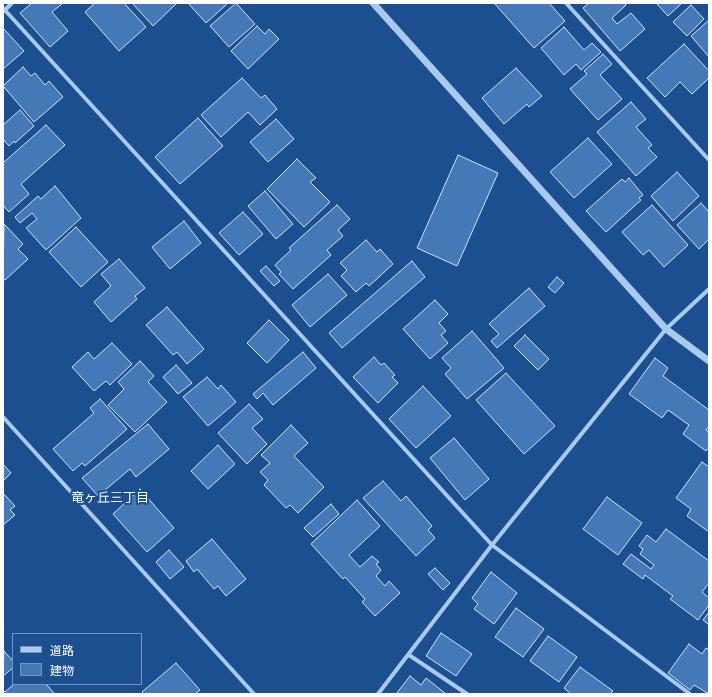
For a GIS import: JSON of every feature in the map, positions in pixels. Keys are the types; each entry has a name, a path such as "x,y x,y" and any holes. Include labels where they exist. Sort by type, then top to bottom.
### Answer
{"street":[{"path":"12,3 4,10 492,545 690,694"},
{"path":"373,3 666,329 709,360"},
{"path":"566,3 709,160"},
{"path":"378,694 492,545 666,329 709,289"},
{"path":"3,417 254,694"},
{"path":"409,655 467,694"}],"building":[{"path":"32,3 63,3 52,12 68,31 50,47 20,13"},
{"path":"95,3 124,3 146,27 119,51 85,12"},
{"path":"132,3 177,3 153,26"},
{"path":"188,3 228,3 206,23"},
{"path":"236,3 255,24 229,47 210,26"},
{"path":"494,3 549,3 565,21 534,48"},
{"path":"589,3 624,3 626,5 612,18 617,24 631,13 645,29 620,51 583,8"},
{"path":"656,3 682,3 668,16"},
{"path":"691,5 704,19 687,36 673,22"},
{"path":"709,20 709,57 691,36"},
{"path":"257,26 265,34 269,29 279,39 248,69 231,51"},
{"path":"564,27 584,50 592,43 601,52 581,70 576,64 564,75 541,48"},
{"path":"3,28 24,51 3,69"},
{"path":"684,44 709,71 709,78 692,94 680,82 665,97 647,78"},
{"path":"603,54 612,64 600,75 622,99 598,120 570,89 587,74 584,71"},
{"path":"23,67 31,76 35,73 45,85 49,81 63,97 34,122 3,86"},
{"path":"516,68 542,96 529,107 527,104 504,124 482,98"},
{"path":"242,78 261,98 265,95 277,109 260,125 248,112 221,137 201,115"},
{"path":"631,102 646,119 636,127 652,145 648,148 657,157 636,176 597,132"},
{"path":"20,110 34,126 15,143 14,141 9,146 3,139 3,125"},
{"path":"198,118 223,146 180,184 155,157"},
{"path":"276,119 294,139 268,162 250,142"},
{"path":"46,125 65,145 21,184 29,194 9,212 3,205 3,163"},
{"path":"588,138 612,164 574,198 550,172"},
{"path":"458,155 498,173 457,266 417,248"},
{"path":"297,159 316,178 310,182 330,202 304,227 267,189"},
{"path":"677,172 699,196 673,221 651,196"},
{"path":"629,178 643,195 639,198 641,200 606,232 586,211 622,179 625,182"},
{"path":"55,186 81,218 46,250 26,228 37,219 32,213 20,223 15,217 38,196 41,199"},
{"path":"265,191 293,224 276,239 248,206"},
{"path":"701,203 709,212 709,239 699,249 677,225"},
{"path":"337,205 350,219 338,230 343,236 327,250 331,255 293,289 279,274 281,272 275,265 291,250 289,248"},
{"path":"652,205 688,245 664,267 649,250 643,255 622,232"},
{"path":"243,212 263,234 239,255 219,233"},
{"path":"184,221 201,243 170,269 152,247"},
{"path":"4,224 23,244 18,249 28,259 5,280 3,279"},
{"path":"76,227 108,262 81,287 49,252"},
{"path":"366,240 377,252 380,249 393,264 369,286 366,283 356,292 341,276 347,270 340,263"},
{"path":"119,259 145,288 135,296 137,299 111,322 94,302 111,286 101,274"},
{"path":"412,261 425,277 342,348 329,333"},
{"path":"266,266 280,281 274,286 260,271"},
{"path":"328,274 347,295 310,327 292,305"},
{"path":"557,277 564,283 555,293 548,287"},
{"path":"529,288 545,306 497,348 491,341 499,334 489,324"},
{"path":"435,300 448,314 439,323 446,331 441,335 448,343 430,359 403,329"},
{"path":"167,307 204,349 187,364 177,352 173,355 146,325"},
{"path":"269,320 289,340 267,363 247,343"},
{"path":"472,331 504,368 467,399 445,374 451,368 442,358"},
{"path":"525,335 549,359 538,370 514,346"},
{"path":"112,343 132,364 110,385 106,381 94,391 72,367 88,352 94,359"},
{"path":"303,352 316,368 273,405 263,393 257,399 253,394"},
{"path":"374,357 381,365 384,363 395,375 392,377 398,383 378,403 353,377"},
{"path":"655,358 668,368 663,376 709,410 709,426 706,430 709,432 709,447 706,451 683,434 689,425 668,410 662,418 629,394"},
{"path":"140,361 154,376 148,382 167,402 135,432 108,405 124,389 118,382"},
{"path":"176,365 192,383 178,394 163,377"},
{"path":"506,373 555,426 524,454 476,400"},
{"path":"207,377 218,389 221,385 236,402 208,426 183,397"},
{"path":"423,386 451,416 416,448 389,419"},
{"path":"100,399 127,429 85,466 82,463 73,471 53,449 94,413 90,408"},
{"path":"249,404 263,419 252,428 267,444 247,464 218,433"},
{"path":"148,424 169,449 136,477 130,469 98,496 82,478"},
{"path":"291,425 308,443 294,456 324,487 298,513 290,505 286,508 264,485 268,480 260,472 270,463 261,455"},
{"path":"454,438 489,479 465,500 430,458"},
{"path":"218,445 235,464 208,489 191,471"},
{"path":"702,462 709,467 709,532 687,516 691,509 676,498"},
{"path":"3,464 11,473 3,481"},
{"path":"383,481 401,501 406,496 432,526 428,530 435,538 416,556 363,498"},
{"path":"140,489 174,528 147,552 113,514"},
{"path":"3,493 15,506 10,510 15,515 3,525"},
{"path":"607,497 642,523 618,555 583,529"},
{"path":"357,500 380,526 349,555 360,567 372,556 379,562 376,564 381,570 376,576 385,586 389,581 400,593 375,616 362,602 365,599 345,577 343,579 311,544"},
{"path":"331,504 339,514 313,537 304,528"},
{"path":"666,529 709,561 709,583 702,592 709,598 709,605 698,620 670,599 673,596 645,575 643,579 623,564 631,554 651,569 654,565 640,554 643,549 639,546 647,535 656,542"},
{"path":"212,539 246,579 226,596 218,586 214,589 197,569 194,572 186,561"},
{"path":"169,550 184,567 170,579 156,562"},
{"path":"435,568 450,583 443,590 428,574"},
{"path":"491,572 517,593 494,624 474,609 478,604 472,598"},
{"path":"516,608 544,629 523,657 495,637"},
{"path":"709,612 709,625 703,620"},
{"path":"441,633 472,654 456,676 426,656"},
{"path":"548,636 577,657 559,682 530,661"},
{"path":"689,644 702,654 706,648 709,650 709,694 694,685 690,690 668,673"},
{"path":"4,651 12,660 12,669 3,676"},
{"path":"176,663 200,690 195,694 144,694 142,692"},
{"path":"580,667 613,691 610,694 571,694 564,688"},
{"path":"410,676 421,685 426,678 446,694 396,694"},
{"path":"13,685 47,685 55,694 3,694 3,690 5,692"}],"district":[{"name":"竜ヶ丘三丁目","path":"110,498"}]}
